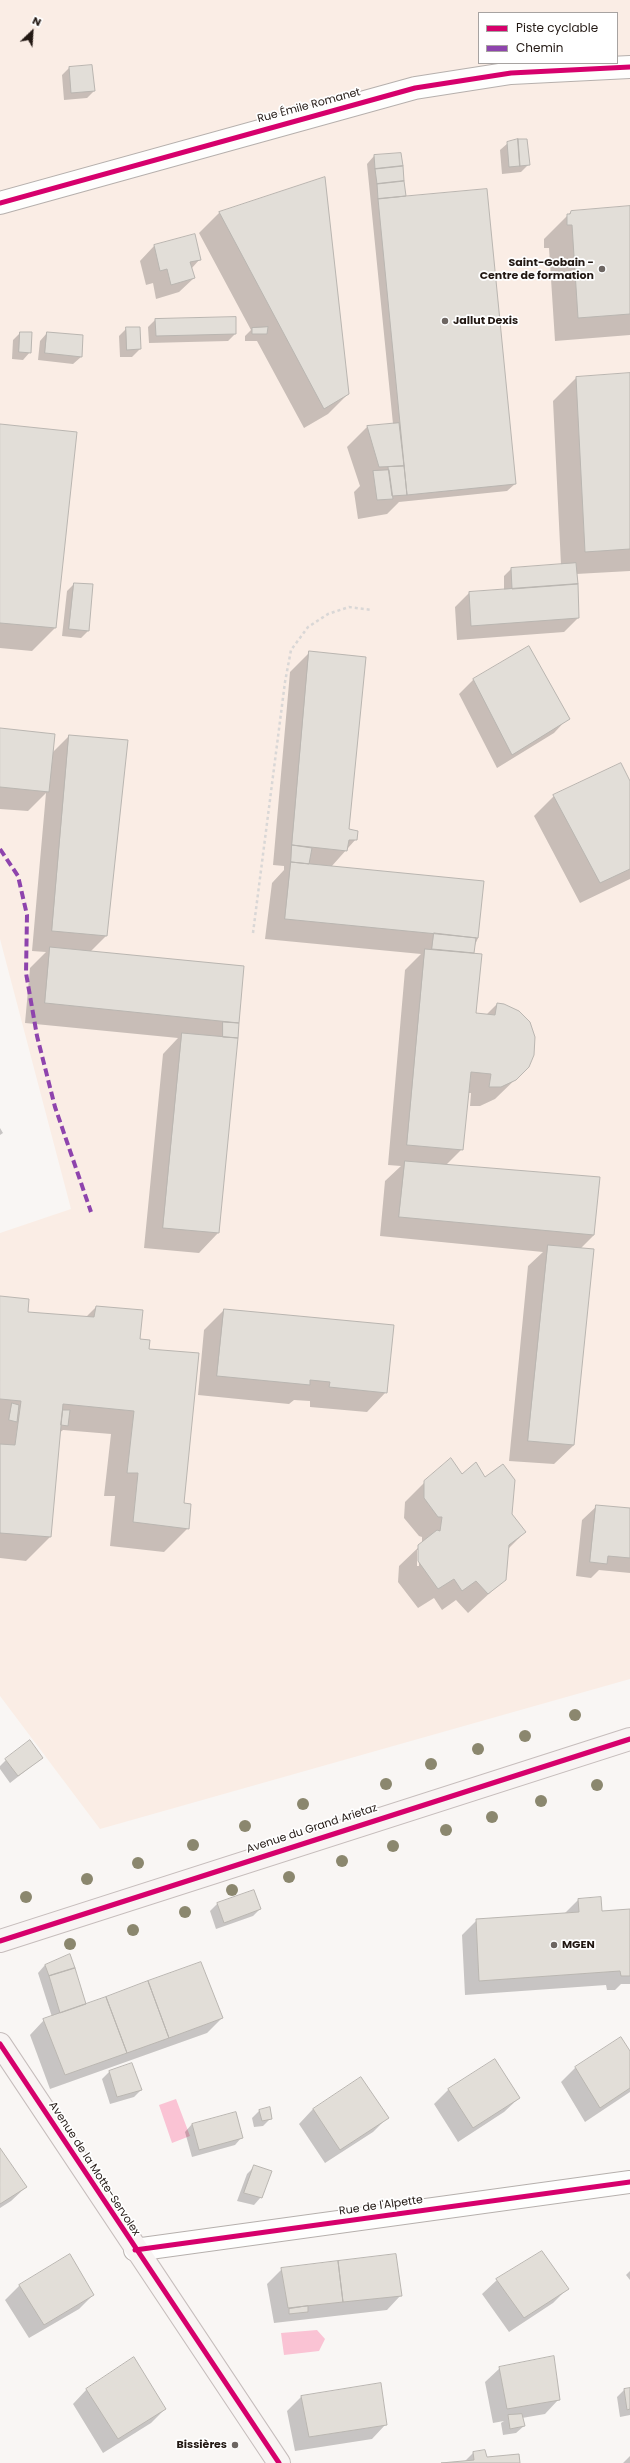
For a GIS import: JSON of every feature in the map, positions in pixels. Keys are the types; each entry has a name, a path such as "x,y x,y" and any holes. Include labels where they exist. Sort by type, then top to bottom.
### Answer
{"main road":[{"name":"Avenue du Grand Arietaz","path":"0,1940 630,1738"},
{"name":"Avenue de la Motte-Servolex","path":"0,2044 135,2250 279,2463"}],"street":[{"name":"Rue Émile Romanet","path":"0,203 415,88 511,72 630,67"},
{"name":"Rue de l'Alpette","path":"135,2250 630,2182"}],"path":[{"path":"253,933 285,682 291,650 308,627 328,614 350,607 372,610"}],"shaded area":[{"path":"0,0 630,0 630,1679 100,1829 0,1696 0,1233 71,1209 0,939"},
{"path":"176,2099 190,2136 172,2143 159,2105"},
{"path":"317,2330 325,2339 319,2351 284,2355 281,2333"}],"building":[{"path":"92,65 95,91 71,93 69,67"},
{"path":"518,139 520,166 509,167 507,142"},
{"path":"518,139 527,139 530,165 520,166"},
{"path":"401,153 403,166 375,169 374,155"},
{"path":"403,166 404,181 377,184 375,169"},
{"path":"325,177 349,394 324,409 219,212"},
{"path":"404,181 406,196 378,199 377,184"},
{"name":"Jallut Dexis","path":"487,189 516,484 407,495 378,199"},
{"name":"Saint-Gobain - Centre de formation","path":"630,206 630,314 578,318 572,225 567,225 567,214 570,214 571,211"},
{"path":"195,234 201,260 190,262 195,278 171,285 167,269 160,271 154,245"},
{"path":"236,317 236,334 156,336 155,319"},
{"path":"126,327 140,327 141,349 127,350"},
{"path":"268,327 267,334 252,334 252,328"},
{"path":"20,332 32,332 31,353 19,352"},
{"path":"47,332 83,335 82,357 45,353"},
{"path":"630,373 630,549 585,552 576,377"},
{"path":"399,423 404,466 379,467 367,426"},
{"path":"0,424 77,432 56,628 0,623"},
{"path":"404,466 407,495 392,496 388,467"},
{"path":"389,470 393,499 377,500 373,471"},
{"path":"576,563 578,584 512,589 511,568"},
{"path":"74,583 93,584 89,631 69,629"},
{"path":"578,584 579,618 471,626 469,592"},
{"path":"529,646 570,719 512,755 473,679"},
{"path":"309,651 366,657 349,829 358,831 357,840 349,840 347,851 292,845"},
{"path":"0,728 55,734 49,792 0,787"},
{"path":"69,735 128,740 107,936 52,931"},
{"path":"621,763 630,781 630,869 600,883 553,795"},
{"path":"292,845 312,848 309,864 291,862"},
{"path":"291,862 484,881 478,938 285,919"},
{"path":"434,933 476,938 474,953 432,949"},
{"path":"50,947 244,966 239,1023 45,1003"},
{"path":"425,949 482,954 476,1013 495,1015 497,1003 504,1004 519,1011 530,1022 535,1037 534,1055 529,1067 516,1080 501,1087 489,1087 491,1074 471,1072 463,1150 407,1145"},
{"path":"223,1022 239,1023 238,1038 223,1037"},
{"path":"182,1033 238,1038 219,1233 163,1228"},
{"path":"405,1161 600,1177 594,1235 399,1217"},
{"path":"548,1245 594,1249 574,1445 528,1441"},
{"path":"0,1296 29,1299 28,1312 94,1317 96,1306 143,1310 140,1339 150,1340 149,1349 199,1353 184,1503 191,1504 189,1529 133,1522 138,1473 127,1473 134,1411 63,1404 51,1537 0,1533 0,1444 15,1445 21,1401 0,1399"},
{"path":"224,1309 394,1325 387,1393 329,1387 330,1382 310,1380 310,1385 217,1376"},
{"path":"12,1403 19,1405 17,1422 9,1420"},
{"path":"63,1410 70,1410 68,1426 61,1425"},
{"path":"451,1458 462,1474 476,1462 485,1477 503,1464 515,1480 512,1514 526,1532 509,1545 506,1580 488,1594 476,1581 462,1591 454,1579 438,1589 418,1561 418,1545 437,1530 440,1531 442,1517 438,1517 424,1498 424,1481"},
{"path":"596,1505 630,1508 630,1558 608,1556 607,1564 590,1562"},
{"path":"30,1740 43,1758 18,1776 5,1759"},
{"path":"254,1890 261,1909 224,1923 217,1903"},
{"name":"MGEN","path":"601,1897 602,1911 630,1909 630,1976 621,1976 620,1971 479,1981 476,1919 579,1912 578,1899"},
{"path":"70,1954 75,1968 49,1976 45,1965"},
{"path":"201,1962 223,2018 169,2038 148,1981"},
{"path":"75,1968 86,2004 60,2013 49,1976"},
{"path":"148,1981 169,2038 127,2053 106,1997"},
{"path":"106,1997 127,2053 65,2075 43,2019"},
{"path":"621,2037 630,2051 630,2088 600,2108 575,2067"},
{"path":"495,2059 520,2098 473,2128 448,2089"},
{"path":"132,2063 142,2090 117,2097 109,2071"},
{"path":"361,2077 389,2118 340,2150 313,2109"},
{"path":"270,2107 272,2119 262,2121 259,2110"},
{"path":"236,2112 243,2138 199,2150 192,2124"},
{"path":"0,2148 27,2187 0,2204"},
{"path":"254,2165 272,2171 262,2198 244,2193"},
{"path":"542,2251 569,2289 524,2318 496,2279"},
{"path":"70,2254 94,2295 44,2325 19,2285"},
{"path":"396,2254 402,2296 343,2302 338,2261"},
{"path":"338,2261 343,2302 288,2308 281,2268"},
{"path":"308,2306 308,2312 289,2314 289,2309"},
{"path":"554,2356 560,2400 507,2409 499,2367"},
{"path":"134,2357 166,2409 118,2439 86,2389"},
{"path":"381,2383 387,2425 309,2437 301,2396"},
{"path":"630,2388 630,2409 627,2410 624,2389"},
{"path":"522,2414 525,2426 510,2429 508,2415"},
{"path":"485,2450 487,2457 519,2454 520,2463 441,2463 474,2460 473,2452"}],"marked path":[{"path":"0,849 18,876 27,915 26,973 37,1036 55,1107 91,1212"}],"cycle path":[{"path":"0,203 415,88 511,73 630,67"},
{"path":"0,1941 630,1739"},
{"path":"0,2044 279,2463"},
{"path":"135,2250 630,2182"}],"place":[{"name":"Saint-Gobain - Centre de formation","path":"602,269"},
{"name":"Jallut Dexis","path":"445,321"},
{"name":"MGEN","path":"554,1945"},
{"name":"Bissières","path":"235,2445"}]}
